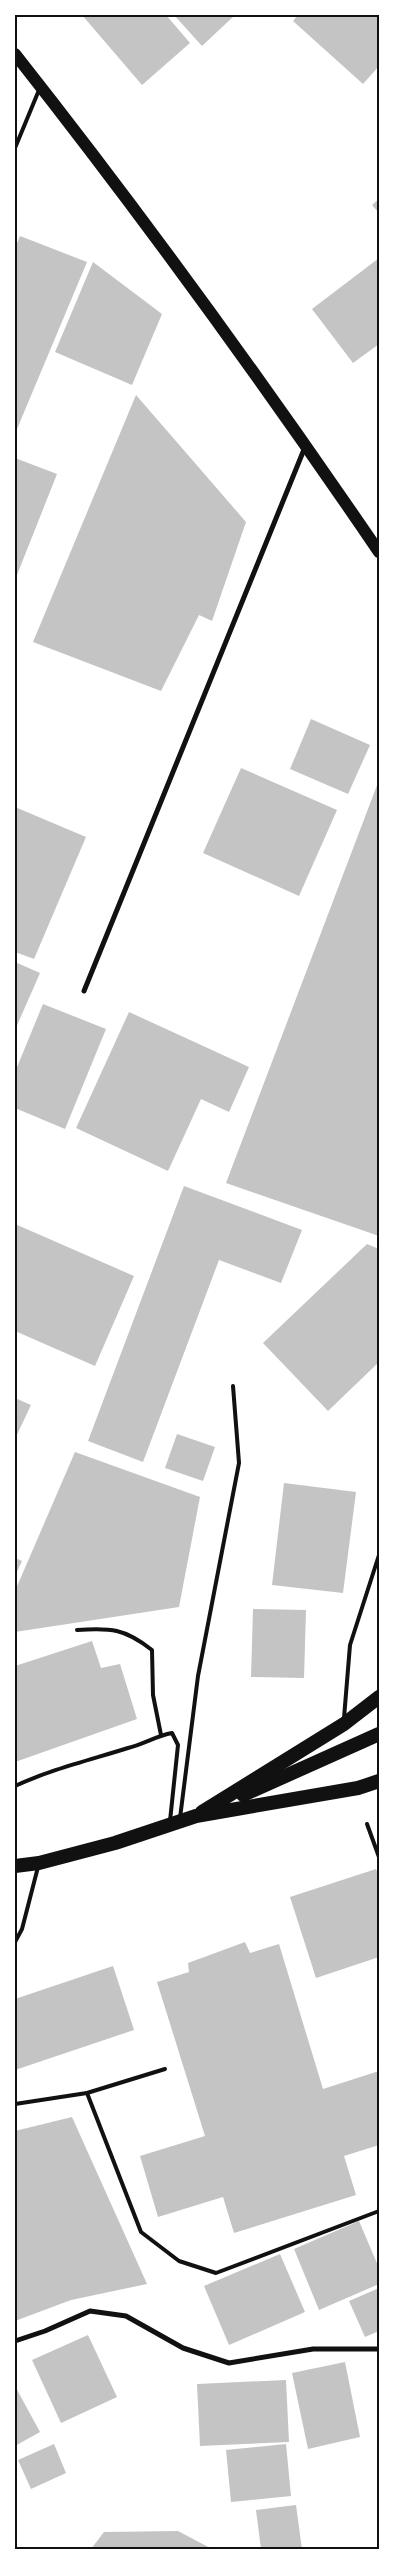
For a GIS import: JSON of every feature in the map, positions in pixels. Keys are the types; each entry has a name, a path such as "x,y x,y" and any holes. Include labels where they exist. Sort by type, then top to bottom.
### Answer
{"highway":[{"path":"196,1816 344,1724 379,1697"},
{"path":"196,1816 379,1734"},
{"path":"15,1866 39,1863 115,1843 196,1816 358,1788 379,1781"}],"main road":[{"path":"15,54 140,216 306,445 379,552"}],"street":[{"path":"84,991 306,445"},
{"path":"15,2341 45,2331 90,2311 126,2316 183,2348 229,2363 313,2349 379,2349"}],"lane":[{"path":"15,148 40,88"},
{"path":"175,1822 198,1676 239,1463 233,1386"},
{"path":"344,1724 350,1645 379,1555"},
{"path":"76,1630 102,1629 118,1631 133,1636 152,1650 153,1695 161,1735"},
{"path":"15,1786 42,1773 139,1745 161,1735 172,1733 178,1745 175,1822"},
{"path":"367,1824 379,1857"},
{"path":"15,1942 22,1929 39,1863"},
{"path":"15,2104 87,2093 165,2068"},
{"path":"87,2093 141,2232 178,2262 216,2272 379,2211"}],"building":[{"path":"82,15 166,15 190,43 142,85"},
{"path":"174,15 235,15 202,46"},
{"path":"298,15 379,15 379,66 363,84 293,21"},
{"path":"379,199 379,213 372,205"},
{"path":"20,236 87,262 17,429 15,248"},
{"path":"379,258 379,344 353,363 312,309"},
{"path":"93,262 162,314 132,385 55,352"},
{"path":"136,395 246,522 212,621 199,615 161,691 33,642"},
{"path":"15,458 57,474 15,580"},
{"path":"311,719 370,745 348,794 290,769"},
{"path":"241,768 337,810 299,896 203,853"},
{"path":"379,780 379,1236 226,1183"},
{"path":"15,807 86,837 34,959 15,952"},
{"path":"15,962 40,973 15,1030"},
{"path":"43,1004 106,1029 65,1129 15,1108 15,1072"},
{"path":"129,1012 249,1067 229,1112 201,1099 168,1171 76,1128"},
{"path":"184,1186 302,1230 281,1283 219,1260 143,1462 88,1441"},
{"path":"15,1224 134,1276 95,1366 15,1331"},
{"path":"367,1244 379,1249 379,1362 328,1411 263,1343"},
{"path":"15,1398 31,1405 15,1439"},
{"path":"177,1434 215,1447 203,1481 165,1468"},
{"path":"75,1452 200,1497 179,1607 15,1632 15,1591"},
{"path":"284,1483 356,1492 343,1593 272,1585"},
{"path":"15,1558 22,1561 15,1576"},
{"path":"253,1609 306,1610 304,1678 251,1677"},
{"path":"92,1641 101,1668 120,1664 137,1719 15,1762 15,1666"},
{"path":"376,1869 379,1877 379,1957 316,1978 290,1897"},
{"path":"245,1942 250,1953 279,1944 323,2089 379,2071 379,2145 344,2156 356,2195 234,2233 223,2197 158,2217 140,2156 205,2136 157,1982 189,1972 188,1963"},
{"path":"113,1966 134,2030 15,2070 15,1999"},
{"path":"72,2117 147,2284 71,2300 15,2321 15,2131"},
{"path":"359,2221 379,2268 379,2284 319,2310 294,2249"},
{"path":"280,2254 305,2312 229,2345 204,2286"},
{"path":"379,2288 379,2331 365,2337 349,2301"},
{"path":"88,2335 117,2397 61,2423 32,2360"},
{"path":"345,2362 360,2437 308,2449 292,2373"},
{"path":"286,2380 289,2442 200,2446 197,2384"},
{"path":"15,2386 40,2432 15,2446"},
{"path":"54,2444 66,2473 31,2489 18,2460"},
{"path":"286,2444 291,2496 231,2502 226,2450"},
{"path":"296,2505 302,2549 261,2549 256,2510"},
{"path":"178,2531 212,2549 91,2549 104,2532"}]}
